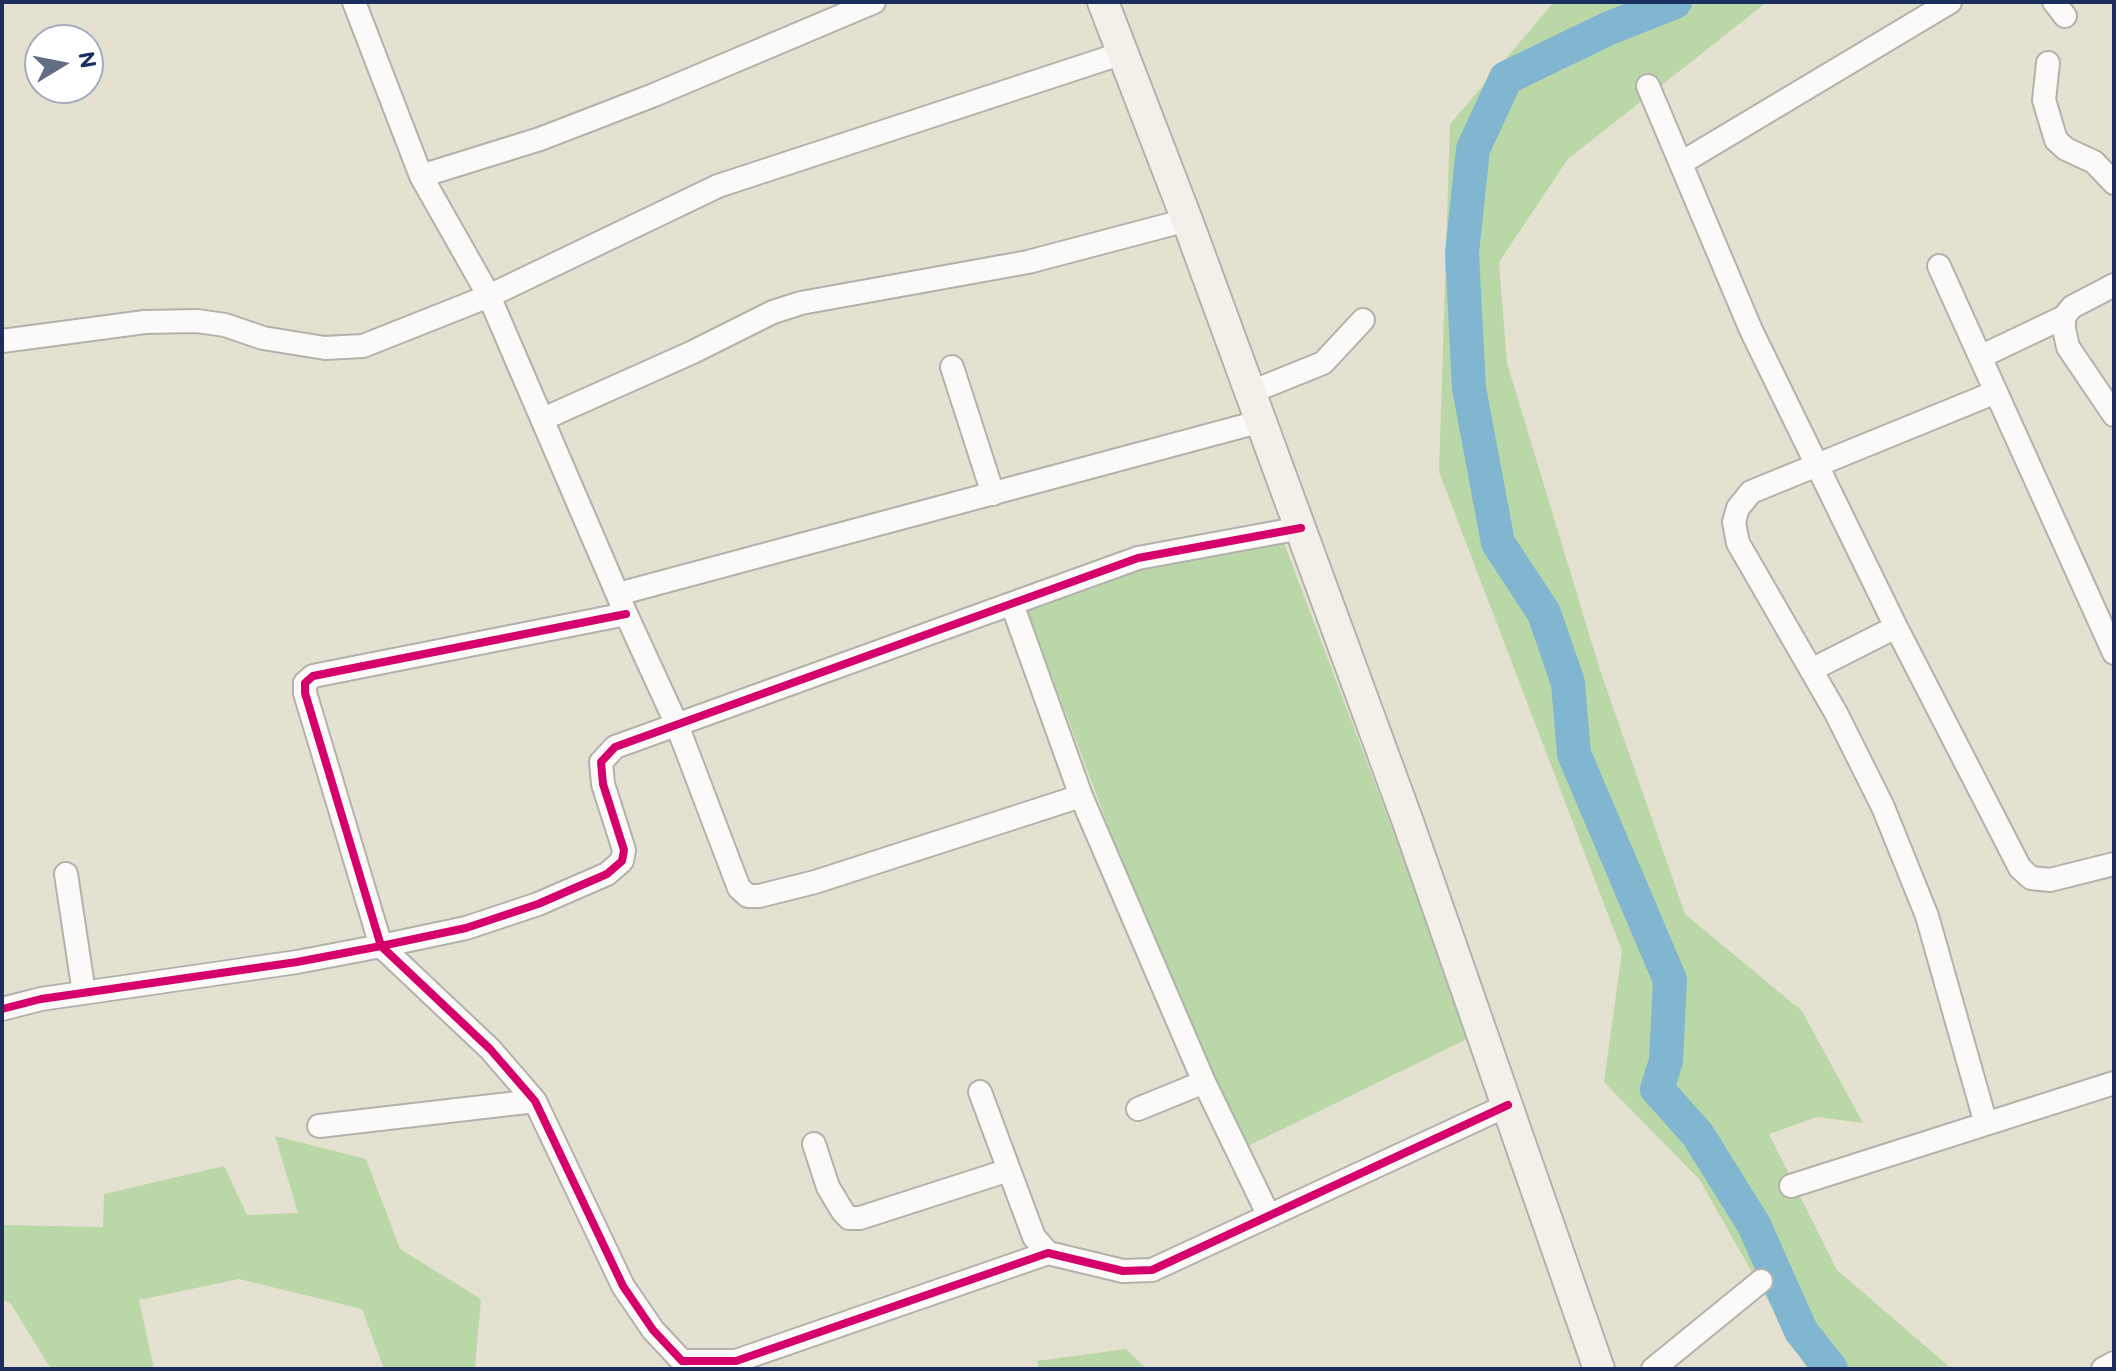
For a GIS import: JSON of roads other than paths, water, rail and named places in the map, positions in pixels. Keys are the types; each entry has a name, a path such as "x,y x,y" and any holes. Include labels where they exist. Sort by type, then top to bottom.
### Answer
{"street":[{"path":"354,2 421,176 489,296 677,725 739,888 748,896 759,896 815,882 1081,796"},
{"path":"421,176 540,139 654,95 874,2"},
{"path":"1103,2 1301,528 1599,1369"},
{"path":"1681,163 1950,2"},
{"path":"2,341 145,322 197,321 225,325 263,338 325,348 363,346 489,296 718,186 1123,53"},
{"path":"2048,63 2044,100 2056,140 2066,149 2094,162 2114,183"},
{"path":"1648,86 1751,330 1896,627 2020,868 2031,878 2050,880 2114,864"},
{"path":"543,419 693,352 773,312 801,303 1028,262 1187,220"},
{"path":"1939,266 2114,653"},
{"path":"1980,357 2064,317 2072,307 2114,285"},
{"path":"2064,317 2068,347 2114,415"},
{"path":"1251,392 1323,363 1363,320"},
{"path":"952,367 993,494"},
{"path":"1986,1124 1927,916 1883,807 1836,713 1738,543 1734,522 1738,508 1751,492 1996,392"},
{"path":"1262,421 993,494 622,604 313,676 305,683 305,693 381,946 490,1049 535,1101 623,1286 653,1330 682,1361 736,1361 1048,1253 1123,1271 1152,1270 1508,1105"},
{"path":"2,1009 381,946 466,928 538,904 607,874 622,861 624,850 603,784 601,762 615,747 1138,558 1301,528"},
{"path":"1012,604 1081,796 1204,1082 1269,1216"},
{"path":"1811,670 1896,627"},
{"path":"66,874 84,993"},
{"path":"1138,1109 1204,1082"},
{"path":"1791,1186 2114,1083"},
{"path":"980,1092 1034,1237 1048,1253"},
{"path":"319,1126 535,1101"},
{"path":"814,1144 828,1187 849,1218 860,1218 1009,1170"},
{"path":"1653,1369 1761,1281"},
{"path":"2103,1369 2114,1363"}],"waterway":[{"path":"1675,2 1607,29 1506,78 1473,149 1462,253 1469,388 1498,543 1544,613 1568,683 1574,754 1670,980 1666,1061 1657,1089 1698,1135 1754,1225 1801,1331 1831,1369"}]}
